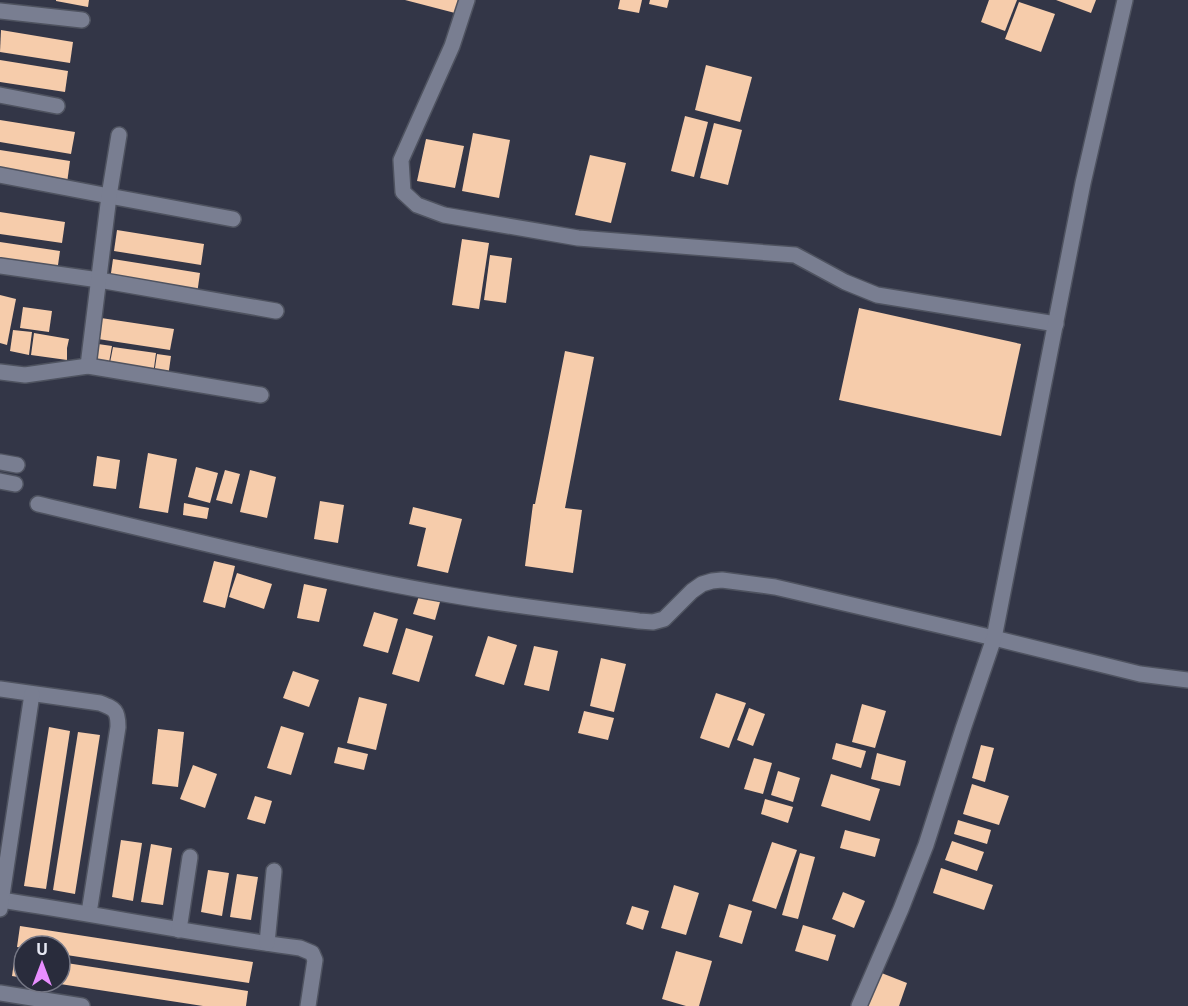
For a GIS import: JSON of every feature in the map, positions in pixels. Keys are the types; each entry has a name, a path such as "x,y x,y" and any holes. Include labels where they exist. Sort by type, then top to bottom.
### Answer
{"street":[{"path":"467,0 452,46 401,160 403,192 417,205 444,215 578,238 795,255 844,282 877,295 1056,324"},
{"path":"859,1006 926,845 994,638 1083,183 1125,0"},
{"path":"0,11 82,20"},
{"path":"0,95 57,106"},
{"path":"88,366 118,135"},
{"path":"0,175 233,219"},
{"path":"0,266 99,280 276,311"},
{"path":"0,372 25,375 88,366 261,395"},
{"path":"0,462 17,465"},
{"path":"38,504 253,555 448,595 653,622 664,619 692,591 712,581 722,580 775,587 994,638 1093,664 1140,674 1188,680"},
{"path":"0,688 100,703 112,708 118,715 89,913"},
{"path":"32,694 1,904 89,913 179,930 300,948 312,953 315,960 308,1006"},
{"path":"179,930 190,857"},
{"path":"267,943 274,872"},
{"path":"0,993 82,1006"}],"building":[{"path":"56,0 89,0 88,7"},
{"path":"405,0 458,0 455,13"},
{"path":"620,0 642,0 639,13 618,9"},
{"path":"650,0 669,0 667,8 649,4"},
{"path":"989,0 1017,0 1005,31 981,22"},
{"path":"1056,0 1096,0 1091,13"},
{"path":"1019,2 1055,14 1041,52 1005,39"},
{"path":"1,30 73,42 70,63 0,52"},
{"path":"0,60 68,71 65,92 0,82"},
{"path":"706,65 752,77 740,122 695,110"},
{"path":"685,116 708,122 694,177 671,171"},
{"path":"0,120 75,132 71,154 0,142"},
{"path":"714,123 742,130 728,185 700,178"},
{"path":"473,133 510,140 499,198 462,191"},
{"path":"426,139 464,146 455,188 417,181"},
{"path":"0,150 70,161 67,183 0,172"},
{"path":"590,155 626,163 611,223 575,215"},
{"path":"0,212 65,222 62,243 0,234"},
{"path":"117,230 204,244 201,265 114,251"},
{"path":"462,239 489,243 479,309 452,305"},
{"path":"0,242 60,251 57,272 0,264"},
{"path":"490,255 512,258 506,303 484,300"},
{"path":"113,259 200,273 197,294 110,280"},
{"path":"0,295 16,299 7,345 0,343"},
{"path":"23,307 52,311 49,332 20,328"},
{"path":"859,308 1021,344 1001,436 839,400"},
{"path":"101,318 174,329 170,350 98,339"},
{"path":"13,330 32,332 29,355 10,351"},
{"path":"34,333 69,339 67,360 31,355"},
{"path":"98,344 112,346 108,368 94,365"},
{"path":"113,347 156,353 153,375 109,368"},
{"path":"565,351 594,357 565,508 582,510 573,573 525,566 533,504 535,504"},
{"path":"157,354 171,356 168,377 154,375"},
{"path":"148,453 177,459 168,513 139,508"},
{"path":"97,456 120,460 116,489 93,486"},
{"path":"196,467 218,473 210,503 188,497"},
{"path":"225,470 240,474 232,504 216,500"},
{"path":"250,470 276,477 267,518 240,512"},
{"path":"320,501 344,505 338,543 314,539"},
{"path":"184,503 209,508 207,519 183,515"},
{"path":"413,507 462,519 448,573 417,566 426,528 409,524"},
{"path":"214,561 235,566 225,608 203,602"},
{"path":"237,573 272,584 264,609 229,597"},
{"path":"304,584 327,589 319,622 297,618"},
{"path":"419,596 440,602 435,620 413,614"},
{"path":"374,612 398,619 388,653 363,646"},
{"path":"406,628 433,636 419,682 392,674"},
{"path":"488,636 517,645 504,685 475,676"},
{"path":"534,646 558,651 549,691 524,685"},
{"path":"601,658 626,664 614,712 590,706"},
{"path":"293,671 319,680 309,707 283,698"},
{"path":"716,693 746,703 729,748 700,738"},
{"path":"359,697 387,704 376,750 347,743"},
{"path":"862,704 886,711 875,748 852,742"},
{"path":"749,708 765,714 753,746 737,740"},
{"path":"584,711 614,718 608,740 578,733"},
{"path":"281,726 304,733 291,775 267,768"},
{"path":"49,727 70,731 46,889 24,886"},
{"path":"158,729 184,732 178,787 152,784"},
{"path":"78,732 100,735 75,894 53,890"},
{"path":"836,743 866,751 861,768 832,759"},
{"path":"981,745 994,748 985,782 972,778"},
{"path":"338,747 368,754 364,770 334,763"},
{"path":"877,753 906,761 900,786 871,779"},
{"path":"754,758 772,763 763,794 744,789"},
{"path":"193,765 217,774 205,808 180,799"},
{"path":"778,771 800,778 793,802 771,795"},
{"path":"831,774 880,789 870,821 821,806"},
{"path":"972,784 1009,796 999,825 963,814"},
{"path":"255,796 272,801 265,824 247,819"},
{"path":"765,799 793,807 788,823 761,814"},
{"path":"958,820 991,830 987,844 954,834"},
{"path":"845,830 880,839 875,857 840,848"},
{"path":"121,840 142,843 133,901 112,897"},
{"path":"952,841 984,852 977,871 945,860"},
{"path":"772,842 797,850 776,909 752,901"},
{"path":"151,844 172,848 163,905 141,902"},
{"path":"800,853 815,857 798,919 782,915"},
{"path":"941,868 993,885 984,910 933,893"},
{"path":"208,870 229,873 222,916 201,912"},
{"path":"237,874 258,877 251,920 230,917"},
{"path":"674,885 699,893 686,935 661,928"},
{"path":"843,892 865,901 854,928 832,919"},
{"path":"729,904 752,911 742,944 719,937"},
{"path":"632,906 649,911 643,930 626,924"},
{"path":"803,925 836,935 828,961 795,951"},
{"path":"20,926 72,934 19,934"},
{"path":"72,934 253,962 249,983 72,956"},
{"path":"676,951 712,961 699,1006 686,1006 662,999"},
{"path":"72,964 248,991 246,1006 203,1006 72,986"},
{"path":"879,972 907,983 899,1006 866,1006"}]}
